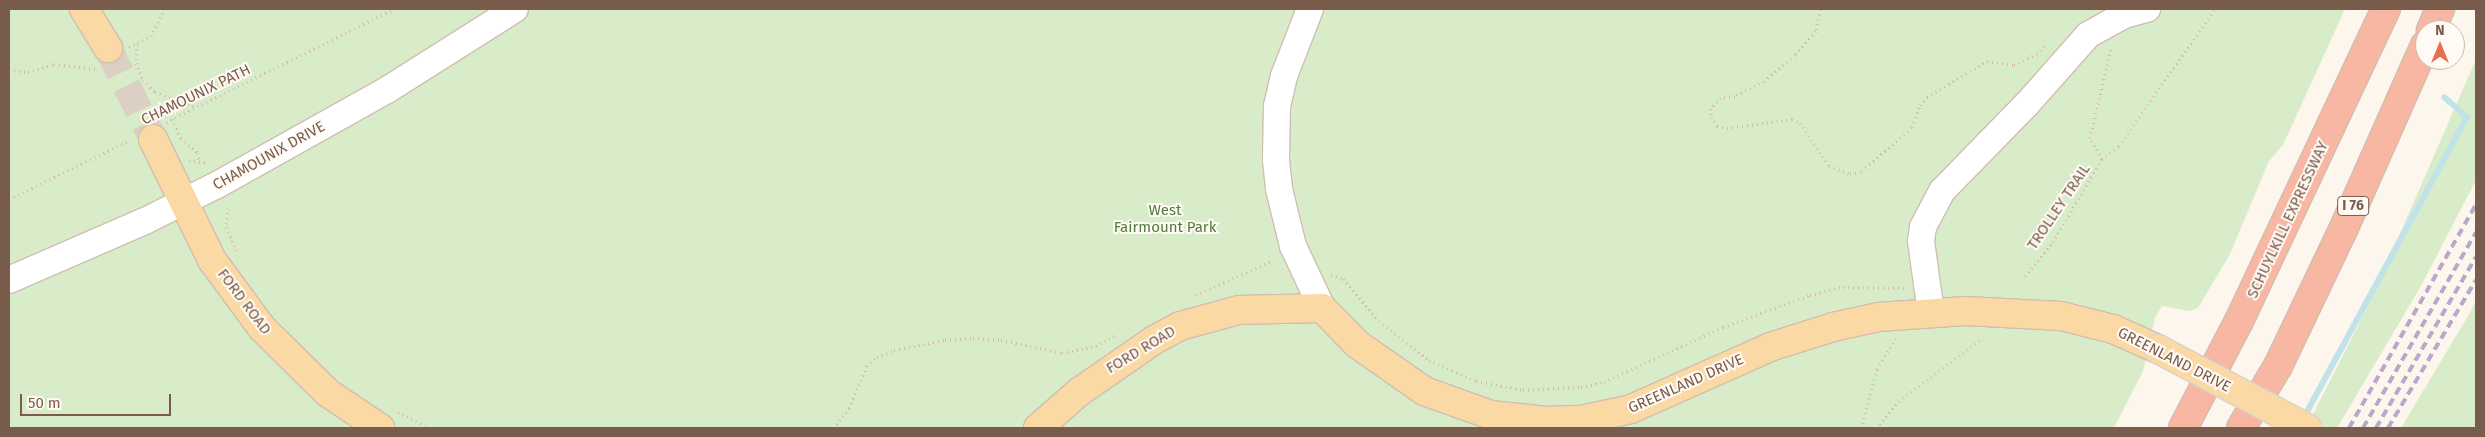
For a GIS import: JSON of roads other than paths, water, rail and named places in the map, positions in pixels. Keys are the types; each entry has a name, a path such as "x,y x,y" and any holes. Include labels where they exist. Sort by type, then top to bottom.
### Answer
{"highway":[{"name":"SCHUYLKILL EXPRESSWAY","path":"2183,428 2240,322 2386,9"},
{"name":"I 76","path":"2241,428 2278,366 2415,67"}],"main road":[{"path":"84,9 108,48"},
{"name":"FORD ROAD","path":"152,133 182,202 212,260 262,328 328,393 388,419"},
{"name":"FORD ROAD","path":"1038,428 1104,373 1180,326 1239,310 1322,308"},
{"name":"GREENLAND DRIVE","path":"1322,308 1378,361 1424,391 1491,415 1547,422 1581,420 1631,409 1770,347 1833,327 1902,315 1931,313 2061,316 2113,328 2158,349 2307,428"}],"street":[{"name":"CHAMOUNIX DRIVE","path":"9,280 182,202 387,90 515,9"},
{"name":"GREENLAND DRIVE","path":"1310,9 1291,52 1281,91 1276,160 1279,190 1293,246 1309,287 1322,308"},
{"path":"1931,313 1921,241 1923,227 1942,191 2027,104 2072,49 2103,25 2147,9"}],"waterway":[{"path":"2303,419 2467,117 2444,97"}],"tunnel":[{"path":"108,48 153,139"}],"railway":[{"path":"2349,428 2476,204"},
{"path":"2363,428 2476,232"},
{"path":"2376,428 2476,257"},
{"path":"2388,428 2476,280"}],"park label":[{"name":"West Fairmount Park","path":"1165,218"}]}
